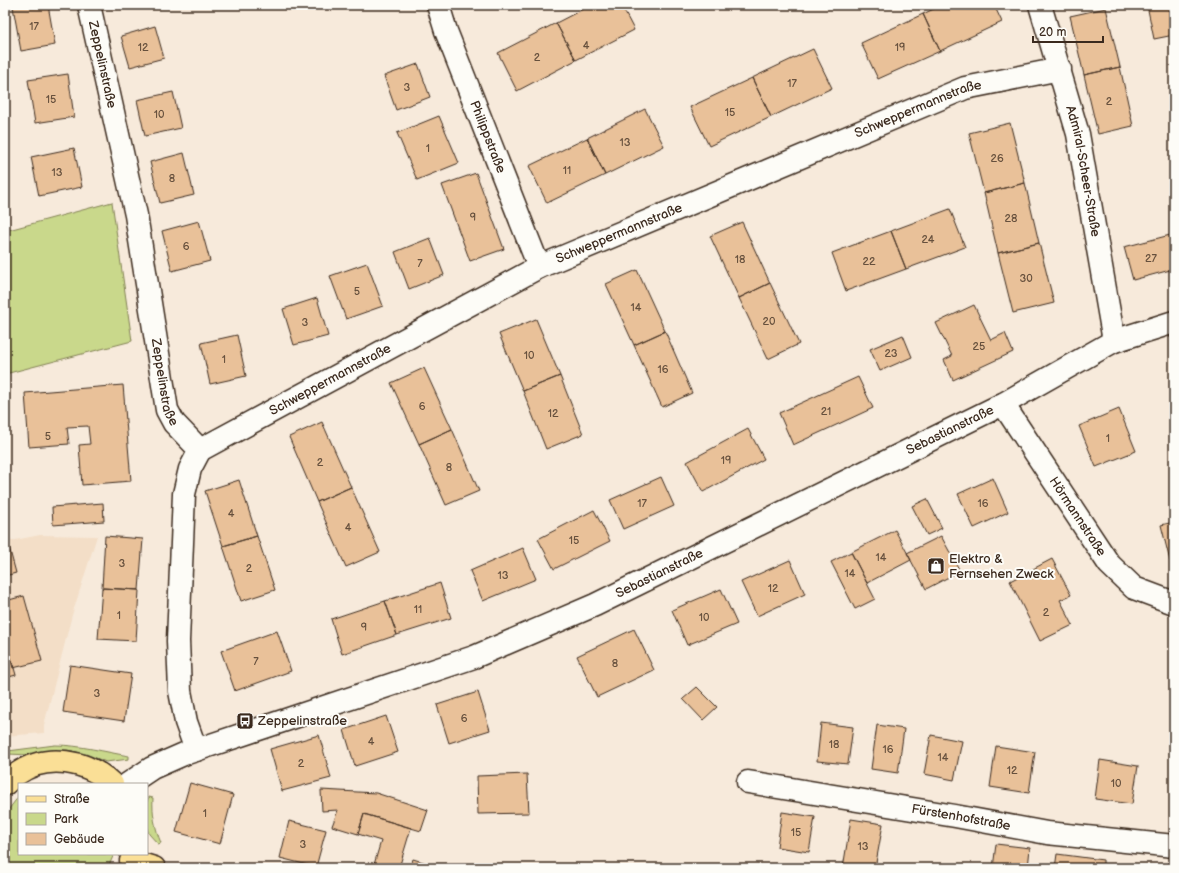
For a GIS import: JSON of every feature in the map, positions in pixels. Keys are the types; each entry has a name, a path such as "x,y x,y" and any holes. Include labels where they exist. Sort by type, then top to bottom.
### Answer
{"main road":[{"path":"5,784 17,774 37,764 59,761 82,765 103,775 111,783"},
{"path":"130,861 154,868"}],"street":[{"name":"Zeppelinstraße","path":"89,5 136,215 167,410 174,423 200,450"},
{"name":"Philippstraße","path":"438,5 446,31 539,267"},
{"name":"Admiral-Scheer-Straße","path":"1040,5 1078,134 1114,341"},
{"name":"Schweppermannstraße","path":"200,450 539,267 965,88 1060,69"},
{"name":"Sebastianstraße","path":"130,783 152,768 196,750 474,657 595,605 1003,404 1114,341 1174,322"},
{"name":"Hörmannstraße","path":"1003,404 1109,564 1134,588 1174,603"},
{"path":"196,750 186,722 180,691 178,642 184,494 190,469 200,450"},
{"name":"Fürstenhofstraße","path":"748,782 955,816 1047,833 1174,846"}],"shaded area":[{"path":"40,535 97,536 72,615 44,725 44,733 5,736 5,542"}],"green space":[{"path":"112,202 132,341 5,374 5,231"},
{"path":"55,745 74,746 129,756 129,759 106,762 86,754 67,750 49,751 30,755 8,754 8,751"},
{"path":"18,797 18,855 114,855 108,868 7,868 5,864 5,814"},
{"path":"149,797 153,798 154,821 161,843 158,844 148,831"}],"building":[{"path":"23,5 48,5 55,45 21,51 13,7"},
{"path":"591,5 621,5 634,30 576,60 556,23"},
{"path":"942,5 994,5 1002,22 940,51 923,14"},
{"path":"1147,5 1174,5 1174,35 1154,39"},
{"path":"1106,8 1120,67 1084,75 1070,16"},
{"path":"923,14 940,51 878,79 861,43"},
{"path":"556,23 576,60 517,91 498,53"},
{"path":"155,26 164,58 130,67 121,36"},
{"path":"813,49 832,88 771,117 752,78"},
{"path":"418,64 430,97 396,110 384,76"},
{"path":"1120,67 1133,126 1098,134 1084,75"},
{"path":"68,74 74,117 35,123 28,80"},
{"path":"752,78 771,117 709,146 690,107"},
{"path":"173,92 181,128 145,136 137,100"},
{"path":"645,109 664,146 605,175 587,138"},
{"path":"439,116 459,163 417,180 397,133"},
{"path":"1010,123 1025,183 984,193 969,133"},
{"path":"587,138 605,175 547,203 529,166"},
{"path":"74,148 82,187 39,196 31,157"},
{"path":"184,153 194,195 160,203 150,162"},
{"path":"476,173 504,249 470,261 442,185"},
{"path":"1025,183 1039,243 998,253 984,193"},
{"path":"950,209 965,247 906,269 891,231"},
{"path":"199,221 210,261 172,271 162,231"},
{"path":"742,222 770,283 739,298 710,236"},
{"path":"891,231 906,269 846,291 832,253"},
{"path":"1174,234 1174,269 1133,280 1124,247"},
{"path":"430,238 444,275 409,289 395,252"},
{"path":"1039,243 1054,303 1013,313 998,253"},
{"path":"367,263 383,306 346,319 330,276"},
{"path":"637,270 665,331 634,345 606,284"},
{"path":"770,283 799,344 768,359 739,298"},
{"path":"317,298 328,336 294,345 283,309"},
{"path":"974,305 991,340 1005,333 1013,352 953,380 944,360 952,356 936,323"},
{"path":"536,319 560,376 523,391 499,334"},
{"path":"665,331 692,393 662,407 634,345"},
{"path":"237,335 246,376 210,384 201,343"},
{"path":"903,335 912,357 880,371 870,349"},
{"path":"424,368 452,429 419,444 391,383"},
{"path":"560,376 583,434 546,449 523,391"},
{"path":"858,377 873,408 793,445 779,413"},
{"path":"123,385 131,481 82,485 79,445 90,444 88,426 67,427 69,444 29,447 25,393"},
{"path":"1119,409 1136,451 1096,467 1079,426"},
{"path":"322,422 351,487 317,502 289,437"},
{"path":"452,429 479,491 446,505 419,444"},
{"path":"748,429 764,459 703,492 687,462"},
{"path":"661,477 674,506 623,529 610,500"},
{"path":"993,478 1008,512 974,528 958,494"},
{"path":"239,480 257,536 223,546 205,491"},
{"path":"351,487 380,552 346,567 317,502"},
{"path":"927,499 942,528 927,535 912,506"},
{"path":"103,503 104,521 53,525 52,507"},
{"path":"594,510 610,541 554,569 538,539"},
{"path":"1174,522 1174,560 1170,561 1161,525"},
{"path":"895,530 911,560 867,583 851,552"},
{"path":"105,536 143,539 139,590 102,588"},
{"path":"257,536 275,590 241,601 223,546"},
{"name":"Elektro & Fernsehen Zweck","path":"941,536 960,571 926,589 907,553"},
{"path":"9,547 16,573 5,576 5,548"},
{"path":"523,548 536,579 483,601 470,571"},
{"path":"851,552 875,599 855,609 831,562"},
{"path":"1052,559 1071,595 1060,600 1073,625 1040,641 1010,581"},
{"path":"790,560 805,594 757,616 741,582"},
{"path":"440,583 451,618 397,635 385,601"},
{"path":"102,588 139,590 136,641 98,639"},
{"path":"721,589 737,624 687,645 672,610"},
{"path":"24,596 42,661 13,668 5,637 5,601"},
{"path":"385,601 397,635 342,654 331,619"},
{"path":"634,629 654,670 597,697 577,656"},
{"path":"277,631 291,671 235,691 221,651"},
{"path":"5,637 16,675 5,678"},
{"path":"70,665 131,674 124,721 63,712"},
{"path":"697,687 717,707 703,720 683,699"},
{"path":"478,692 490,730 449,743 437,705"},
{"path":"386,716 398,752 355,766 344,730"},
{"path":"821,723 853,727 848,764 817,761"},
{"path":"877,725 904,729 898,773 871,769"},
{"path":"319,735 331,778 282,791 270,749"},
{"path":"931,735 962,741 954,780 924,774"},
{"path":"996,746 1035,752 1029,793 990,787"},
{"path":"1100,760 1138,766 1132,804 1095,799"},
{"path":"527,774 529,813 478,814 477,776"},
{"path":"1174,777 1174,811 1171,811"},
{"path":"190,783 233,795 220,844 176,832"},
{"path":"321,790 376,793 428,810 421,831 364,814 358,834 332,826 338,810 322,811"},
{"path":"782,812 815,817 809,852 777,847"},
{"path":"364,814 411,828 399,868 373,868 381,841 358,834"},
{"path":"851,819 883,824 875,868 843,868"},
{"path":"289,821 326,830 316,867 280,858"},
{"path":"996,844 1030,848 1028,868 993,868"},
{"path":"1057,854 1103,860 1103,868 1055,868"},
{"path":"413,859 443,868 410,868"}],"place":[{"name":"Elektro & Fernsehen Zweck","path":"936,566"},
{"name":"Zeppelinstraße","path":"245,721"}]}
